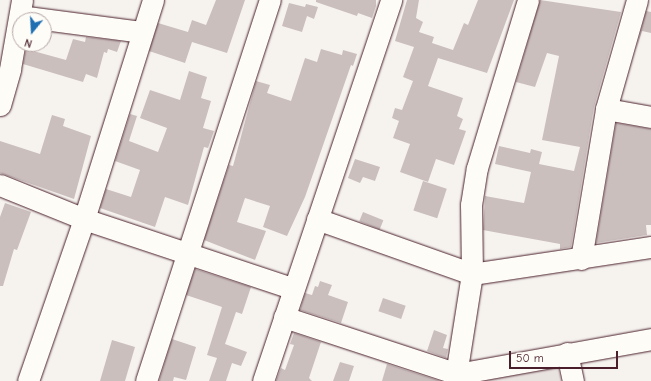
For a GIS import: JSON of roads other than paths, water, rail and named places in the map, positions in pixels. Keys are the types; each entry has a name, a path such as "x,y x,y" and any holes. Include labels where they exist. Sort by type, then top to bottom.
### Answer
{"street":[{"path":"28,381 84,219 153,0"},
{"path":"146,381 189,254 270,0"},
{"path":"263,381 391,0"},
{"path":"456,378 472,274 471,205 477,168 528,0"},
{"path":"581,259 606,109 637,0"},
{"path":"0,105 10,69 21,8 142,32"},
{"path":"606,109 651,117"},
{"path":"0,185 84,219 294,289"},
{"path":"318,219 472,274 581,259 651,247"},
{"path":"284,317 456,378 567,354 651,339"},
{"path":"567,354 573,381"}]}
